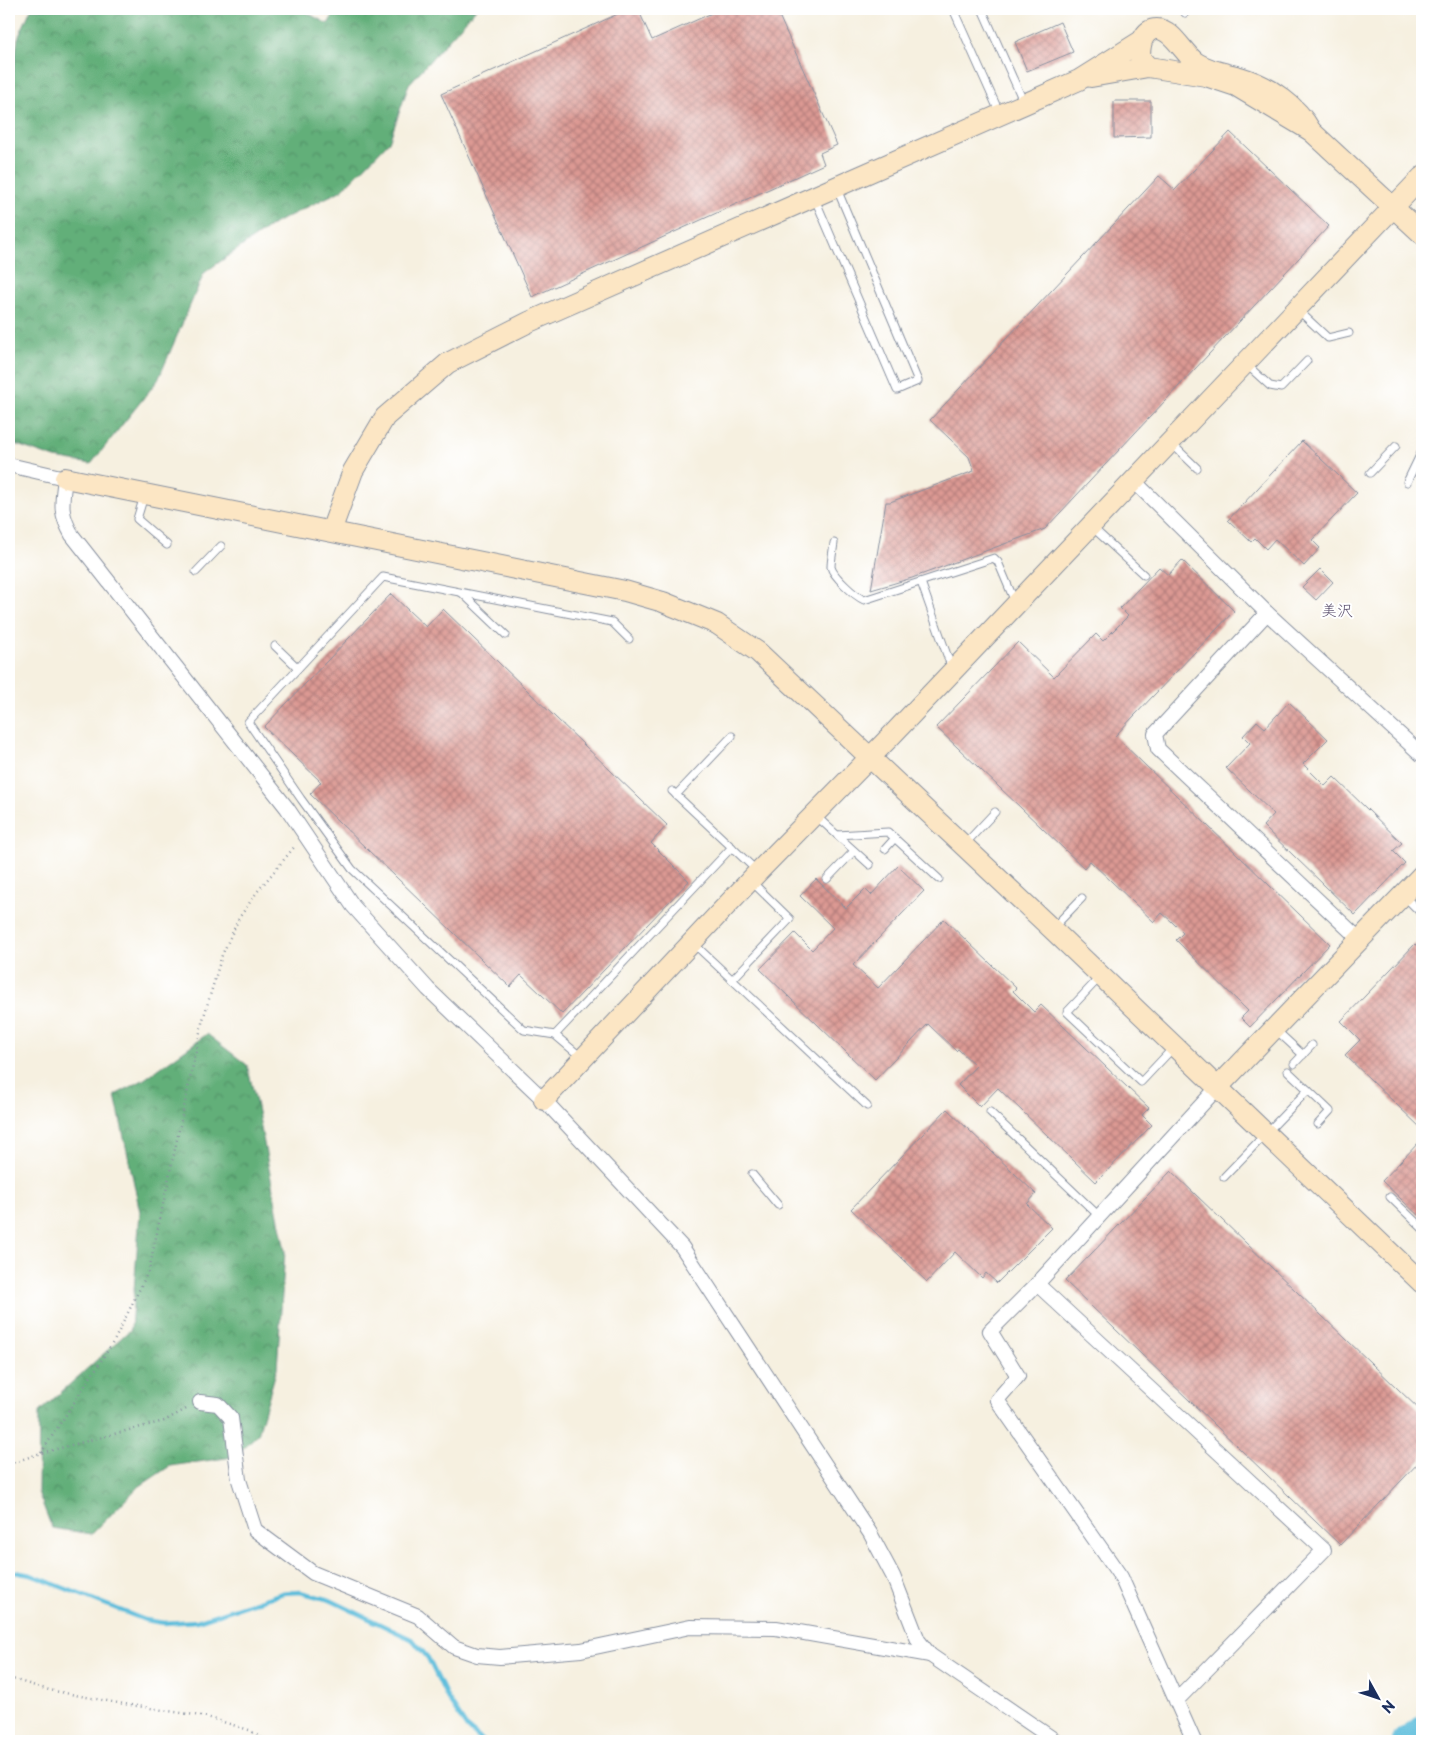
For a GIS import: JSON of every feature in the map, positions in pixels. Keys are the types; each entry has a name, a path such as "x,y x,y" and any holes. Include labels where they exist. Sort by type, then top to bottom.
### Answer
{"street":[{"path":"331,531 353,471 385,417 448,363 529,322 1079,80 1141,41 1154,29 1163,30 1173,37 1184,53 1196,62 1210,69 1263,86 1277,95 1304,118 1311,131"},
{"path":"1141,41 1140,58 1148,67"},
{"path":"1079,80 1148,67 1206,76 1236,86 1311,131 1422,234"},
{"path":"544,1100 754,876 871,758 1298,310 1422,177"},
{"path":"9,465 65,478 625,591 663,602 717,624 758,652 1052,928 1422,1283"},
{"path":"65,478 61,507 65,522 72,535 287,808 353,906 428,989 544,1100 682,1247 870,1533 893,1576 918,1640 930,1655 1056,1741"},
{"path":"1134,481 1267,613 1422,755"},
{"path":"1267,613 1155,734 1158,749 1359,939"},
{"path":"1194,1741 1121,1577 998,1400 1018,1376 990,1331 1037,1284 1218,1087 1422,875"},
{"path":"1037,1284 1324,1550 1176,1701"},
{"path":"200,1402 218,1404 231,1418 239,1480 255,1530 313,1573 418,1616 454,1647 477,1655 500,1657 582,1650 690,1627 776,1628 930,1655"}],"lane":[{"path":"953,9 1000,114"},
{"path":"982,9 1024,104"},
{"path":"814,196 897,390 918,381 835,187"},
{"path":"1298,310 1328,338 1349,333"},
{"path":"1246,363 1270,386 1281,388 1307,361"},
{"path":"1171,443 1197,468"},
{"path":"1370,473 1396,446"},
{"path":"1407,482 1422,451"},
{"path":"144,493 137,519 167,545"},
{"path":"1091,526 1144,575"},
{"path":"834,543 831,568 835,575 858,598 864,600 994,558 998,562 1016,604"},
{"path":"196,572 221,546"},
{"path":"583,1058 555,1035 524,1030 352,869 300,799 248,722 383,577 612,622 629,639"},
{"path":"921,582 953,672"},
{"path":"462,593 506,635"},
{"path":"275,646 298,668"},
{"path":"732,736 705,759 674,793 732,847 790,919 732,980"},
{"path":"963,846 995,812"},
{"path":"814,814 870,866"},
{"path":"837,835 888,832 939,879"},
{"path":"885,849 895,838"},
{"path":"555,1035 732,847"},
{"path":"827,879 854,851"},
{"path":"1402,895 1422,914"},
{"path":"1052,928 1082,898"},
{"path":"692,942 867,1106"},
{"path":"1101,976 1067,1012 1141,1082 1175,1046"},
{"path":"1274,1028 1303,1055"},
{"path":"1294,1064 1312,1045"},
{"path":"1288,1071 1330,1111 1318,1124"},
{"path":"1224,1178 1308,1090"},
{"path":"990,1112 1099,1216"},
{"path":"752,1174 778,1205"},
{"path":"1390,1197 1422,1228"}],"path":[{"path":"41,1453 114,1341 149,1270 202,1023 222,955 239,918 257,892 304,834"},
{"path":"9,1464 41,1453 164,1421 200,1402"},
{"path":"9,1678 58,1692 207,1717 249,1730 266,1741"}],"green space":[{"path":"31,9 300,9 328,24 337,9 476,9 409,84 389,142 342,190 275,223 204,273 158,380 91,464 55,458 9,442 9,106 18,38"},
{"path":"207,1034 247,1065 285,1251 277,1368 258,1434 233,1457 170,1466 137,1488 92,1534 52,1528 38,1492 39,1412 131,1329 140,1212 115,1095 143,1080"}],"building":[{"path":"629,9 638,9 652,40 721,9 776,9 837,145 820,153 824,164 532,297 441,94"},
{"path":"1060,22 1073,52 1027,71 1015,42"},
{"path":"1114,101 1151,101 1151,137 1114,138"},
{"path":"1230,132 1329,226 1045,529 912,578 871,590 886,502 974,471 969,457 930,420 1159,176 1175,190"},
{"path":"1302,441 1357,493 1312,540 1320,548 1304,566 1275,539 1266,549 1255,538 1251,542 1228,520"},
{"path":"1182,560 1234,611 1115,736 1330,944 1250,1027 1241,1018 1248,1011 1176,940 1183,933 1171,921 1162,913 1154,922 1090,861 1084,868 936,727 1018,642 1054,677 1096,634 1103,641 1128,616 1120,608 1159,567 1168,575"},
{"path":"1320,569 1333,582 1316,600 1302,587"},
{"path":"391,594 426,627 443,609 667,825 651,843 689,881 562,1014 521,975 510,987 310,794 321,782 264,727"},
{"path":"1289,702 1328,739 1303,764 1325,786 1334,777 1402,843 1393,851 1405,863 1355,915 1263,826 1274,814 1226,768 1250,743 1243,736 1257,721 1265,728"},
{"path":"898,866 924,891 853,965 878,988 944,919 1016,988 1013,991 1034,1012 1041,1005 1149,1108 1142,1115 1152,1125 1096,1182 998,1088 980,1107 958,1085 976,1066 958,1049 956,1051 928,1024 875,1080 760,969 795,933 812,950 833,928 800,896 816,879 846,908 865,889 871,895"},
{"path":"1415,944 1422,951 1422,1129 1345,1055 1360,1040 1341,1021"},
{"path":"947,1109 1036,1194 1027,1204 1052,1228 997,1283 986,1273 982,1278 955,1252 927,1282 851,1209"},
{"path":"1422,1139 1422,1219 1382,1181"},
{"path":"1171,1171 1422,1412 1422,1459 1340,1545 1065,1281"}],"waterway":[{"path":"9,1571 31,1575 145,1620 164,1623 197,1621 283,1593 300,1592 330,1600 413,1640 428,1658 448,1699 467,1728 483,1741"},
{"path":"1406,1741 1422,1730"}],"district":[{"name":"美沢","path":"1337,609"}]}
